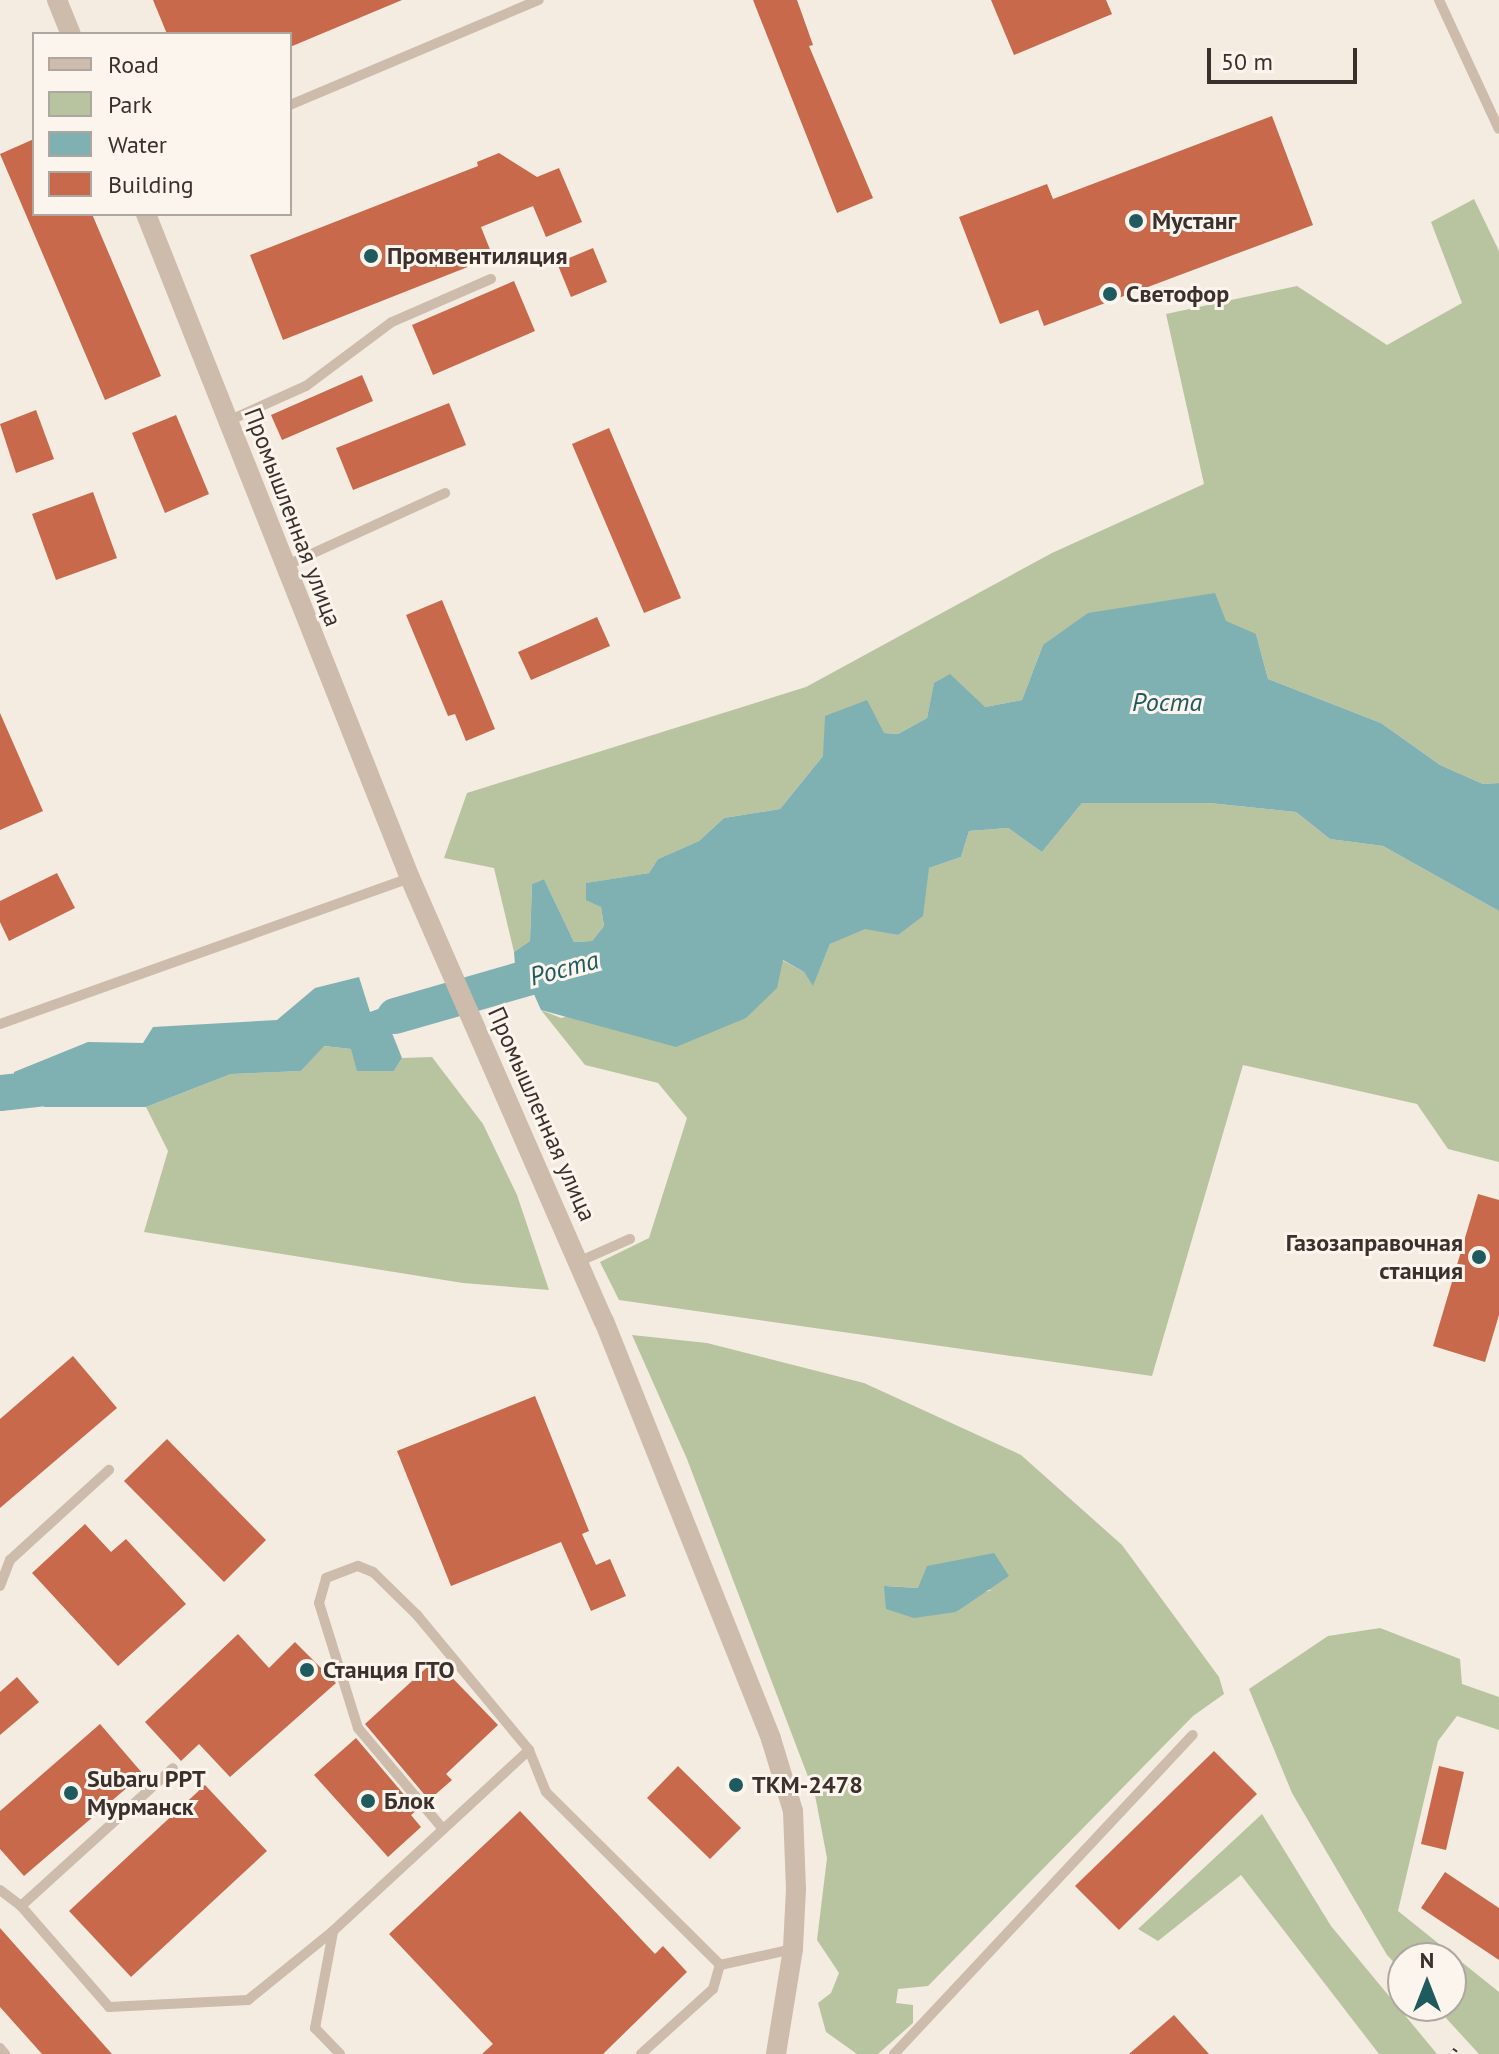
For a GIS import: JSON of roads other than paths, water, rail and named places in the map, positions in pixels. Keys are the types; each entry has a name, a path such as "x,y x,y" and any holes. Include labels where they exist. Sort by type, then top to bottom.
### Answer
{"street":[{"path":"57,0 70,32"},
{"name":"Промышленная улица","path":"147,216 410,878 578,1262 771,1739 793,1811 793,1949 776,2054"}],"lane":[{"path":"292,104 539,0"},
{"path":"1439,0 1499,129"},
{"path":"228,421 306,386 392,322 491,279"},
{"path":"285,566 445,493"},
{"path":"0,1024 410,878"},
{"path":"578,1262 630,1239"},
{"path":"0,1586 10,1560 109,1470"},
{"path":"443,1829 358,1728 319,1603 326,1578 358,1566 373,1572 417,1615 529,1750 546,1792 720,1965"},
{"path":"894,2054 1193,1735"},
{"path":"0,1890 21,1906 109,2007 248,2000 333,1931 529,1750"},
{"path":"21,1906 173,1768"},
{"path":"333,1931 315,2028 340,2054"},
{"path":"720,1965 793,1949"},
{"path":"641,2054 713,1989 720,1965"},
{"path":"0,2048 5,2054"}],"water":[{"name":"Роста","path":"1215,593 1226,621 1256,634 1268,679 1381,723 1440,765 1483,784 1499,783 1499,911 1383,846 1330,839 1296,812 1209,803 1082,803 1042,852 1008,828 969,831 961,857 929,868 923,916 898,935 865,929 830,944 813,986 804,972 783,960 777,988 746,1018 676,1047 541,1010 525,974 515,965 514,952 530,941 532,884 544,879 574,942 592,941 604,926 601,907 586,900 586,883 649,873 658,859 699,841 724,818 780,809 823,756 825,716 867,700 884,733 898,734 927,718 934,683 950,674 985,707 1022,700 1043,645 1088,613"},
{"path":"359,977 370,1012 397,1002 441,997 443,1008 392,1033 402,1058 394,1071 357,1071 351,1049 324,1046 301,1071 231,1074 146,1107 45,1107 15,1093 14,1072 88,1042 143,1043 153,1027 277,1020 315,988"},
{"path":"994,1553 1009,1576 956,1612 914,1618 886,1609 884,1586 918,1588 927,1566"}],"waterway":[{"name":"Роста","path":"395,1016 573,965"},
{"name":"Роста","path":"0,1093 63,1086"}],"railway":[{"path":"1451,2051 1455,2054"}],"place":[{"name":"Мустанг","path":"1136,221"},
{"name":"Промвентиляция","path":"371,256"},
{"name":"Светофор","path":"1110,294"},
{"name":"Газозаправочная станция","path":"1479,1257"},
{"name":"Станция ГТО","path":"307,1670"},
{"name":"ТКМ-2478","path":"736,1785"},
{"name":"Subaru РРТ Мурманск","path":"71,1793"},
{"name":"Блок","path":"368,1801"}]}
